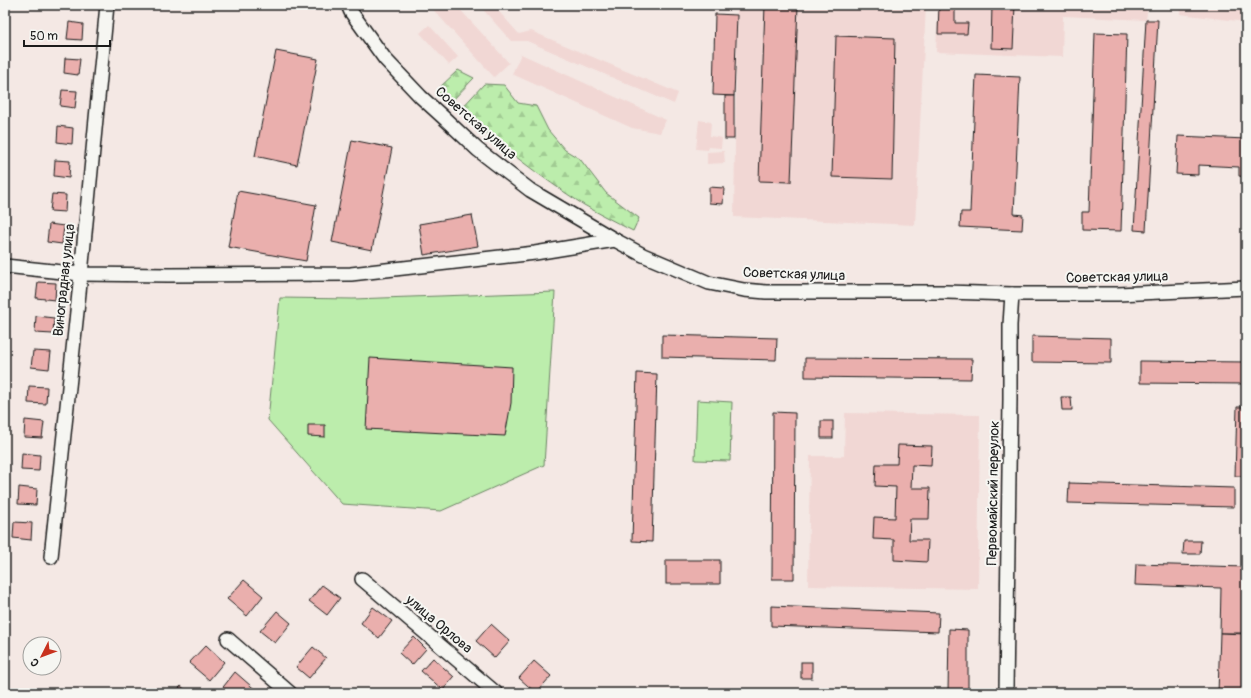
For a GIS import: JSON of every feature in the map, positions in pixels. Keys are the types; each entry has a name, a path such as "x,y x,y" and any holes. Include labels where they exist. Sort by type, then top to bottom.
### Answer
{"street":[{"name":"Виноградная улица","path":"51,557 81,274 107,5"},
{"name":"Советская улица","path":"348,5 351,12 385,59 421,97 478,150 530,190 615,240 643,255 708,283 744,290 766,292 1132,294 1246,288"},
{"path":"5,266 81,274 351,274 536,253 615,240"},
{"name":"Первомайский переулок","path":"1006,693 1010,325 1012,294"},
{"name":"улица Орлова","path":"362,579 496,693"},
{"path":"228,639 290,693"}],"shaded area":[{"path":"429,5 456,5 509,63 494,77"},
{"path":"479,5 493,5 519,34 531,31 678,93 674,104 527,41 511,41"},
{"path":"737,5 926,5 915,225 734,217"},
{"path":"938,5 1148,5 1146,20 1063,16 1062,57 936,52"},
{"path":"1181,5 1246,5 1246,22 1180,14"},
{"path":"429,25 458,57 449,65 420,33"},
{"path":"521,54 666,120 660,133 632,128 512,74"},
{"path":"699,120 711,122 710,136 722,138 721,148 709,147 708,150 696,149"},
{"path":"724,151 725,163 707,164 707,152"},
{"path":"845,413 980,415 978,589 808,586 810,456 844,456"}],"green space":[{"path":"458,70 474,78 449,104 437,90"},
{"path":"484,84 504,85 518,103 536,106 548,130 565,150 580,159 606,193 639,218 633,231 584,205 536,172 460,110"},
{"path":"555,292 544,465 441,511 342,504 268,420 280,298 353,299"},
{"path":"697,400 732,402 730,461 695,460"}],"building":[{"path":"765,5 798,5 791,182 759,181"},
{"path":"939,5 955,5 955,23 968,23 967,34 938,34"},
{"path":"992,5 1015,5 1013,49 991,48"},
{"path":"715,14 737,15 734,96 713,95"},
{"path":"1146,20 1158,20 1146,231 1134,230"},
{"path":"69,22 83,24 82,40 67,39"},
{"path":"1095,33 1127,34 1121,231 1082,230 1082,212 1089,212"},
{"path":"836,36 895,38 892,179 832,177"},
{"path":"276,51 318,59 297,165 255,156"},
{"path":"65,58 80,59 78,75 64,73"},
{"path":"976,75 1020,77 1014,214 1023,215 1022,230 960,227 961,212 970,212"},
{"path":"62,90 77,91 75,108 60,106"},
{"path":"725,96 734,96 734,139 725,139"},
{"path":"58,126 73,128 72,144 57,142"},
{"path":"1178,136 1246,139 1246,177 1239,176 1239,167 1198,165 1198,175 1176,174"},
{"path":"352,140 392,148 372,250 332,242"},
{"path":"55,160 70,161 69,178 54,176"},
{"path":"709,187 724,188 723,204 709,203"},
{"path":"238,191 316,205 306,261 228,247"},
{"path":"52,194 66,195 65,212 50,211"},
{"path":"472,215 478,246 424,255 419,224"},
{"path":"49,224 64,226 62,244 47,242"},
{"path":"38,282 56,283 55,300 36,298"},
{"path":"36,316 54,318 53,334 35,333"},
{"path":"662,335 777,338 776,360 662,357"},
{"path":"1032,336 1111,338 1111,363 1032,362"},
{"path":"33,351 51,352 49,369 31,367"},
{"path":"370,358 512,367 511,403 505,436 366,429"},
{"path":"805,358 972,359 971,379 805,377"},
{"path":"1140,361 1246,362 1246,384 1140,383"},
{"path":"637,373 657,374 652,542 632,541"},
{"path":"29,386 47,387 46,404 28,403"},
{"path":"1061,397 1071,397 1072,410 1062,410"},
{"path":"1237,407 1246,407 1246,476 1235,476"},
{"path":"773,412 795,413 794,579 772,579"},
{"path":"25,420 44,422 42,438 24,437"},
{"path":"821,421 833,421 833,438 821,438"},
{"path":"308,425 325,425 325,437 308,436"},
{"path":"898,445 932,446 931,466 912,465 911,488 930,488 929,519 910,519 909,540 928,540 927,562 894,560 894,540 873,539 874,517 895,518 896,487 875,486 876,464 897,464"},
{"path":"22,453 40,455 39,471 21,470"},
{"path":"1069,483 1234,488 1234,507 1068,503"},
{"path":"19,487 37,489 36,505 18,504"},
{"path":"14,522 32,523 31,540 13,538"},
{"path":"1184,541 1201,541 1200,554 1183,554"},
{"path":"666,560 720,560 720,584 666,584"},
{"path":"1136,564 1246,567 1245,633 1220,633 1221,588 1135,585"},
{"path":"244,580 263,596 247,616 227,599"},
{"path":"322,585 340,598 327,615 309,601"},
{"path":"771,606 939,613 938,632 771,626"},
{"path":"373,607 392,621 379,638 361,623"},
{"path":"277,611 291,623 275,643 260,631"},
{"path":"491,624 510,641 495,658 476,641"},
{"path":"949,629 968,630 968,693 948,693"},
{"path":"1220,633 1246,634 1243,693 1218,693"},
{"path":"414,637 426,649 412,665 399,653"},
{"path":"206,645 224,662 209,680 189,663"},
{"path":"313,647 326,658 309,678 296,667"},
{"path":"433,658 454,677 443,690 421,671"},
{"path":"534,661 551,676 536,693 519,678"},
{"path":"801,662 812,662 812,678 801,678"},
{"path":"235,672 259,693 222,693 220,691"},
{"path":"181,686 189,693 174,693"}]}
